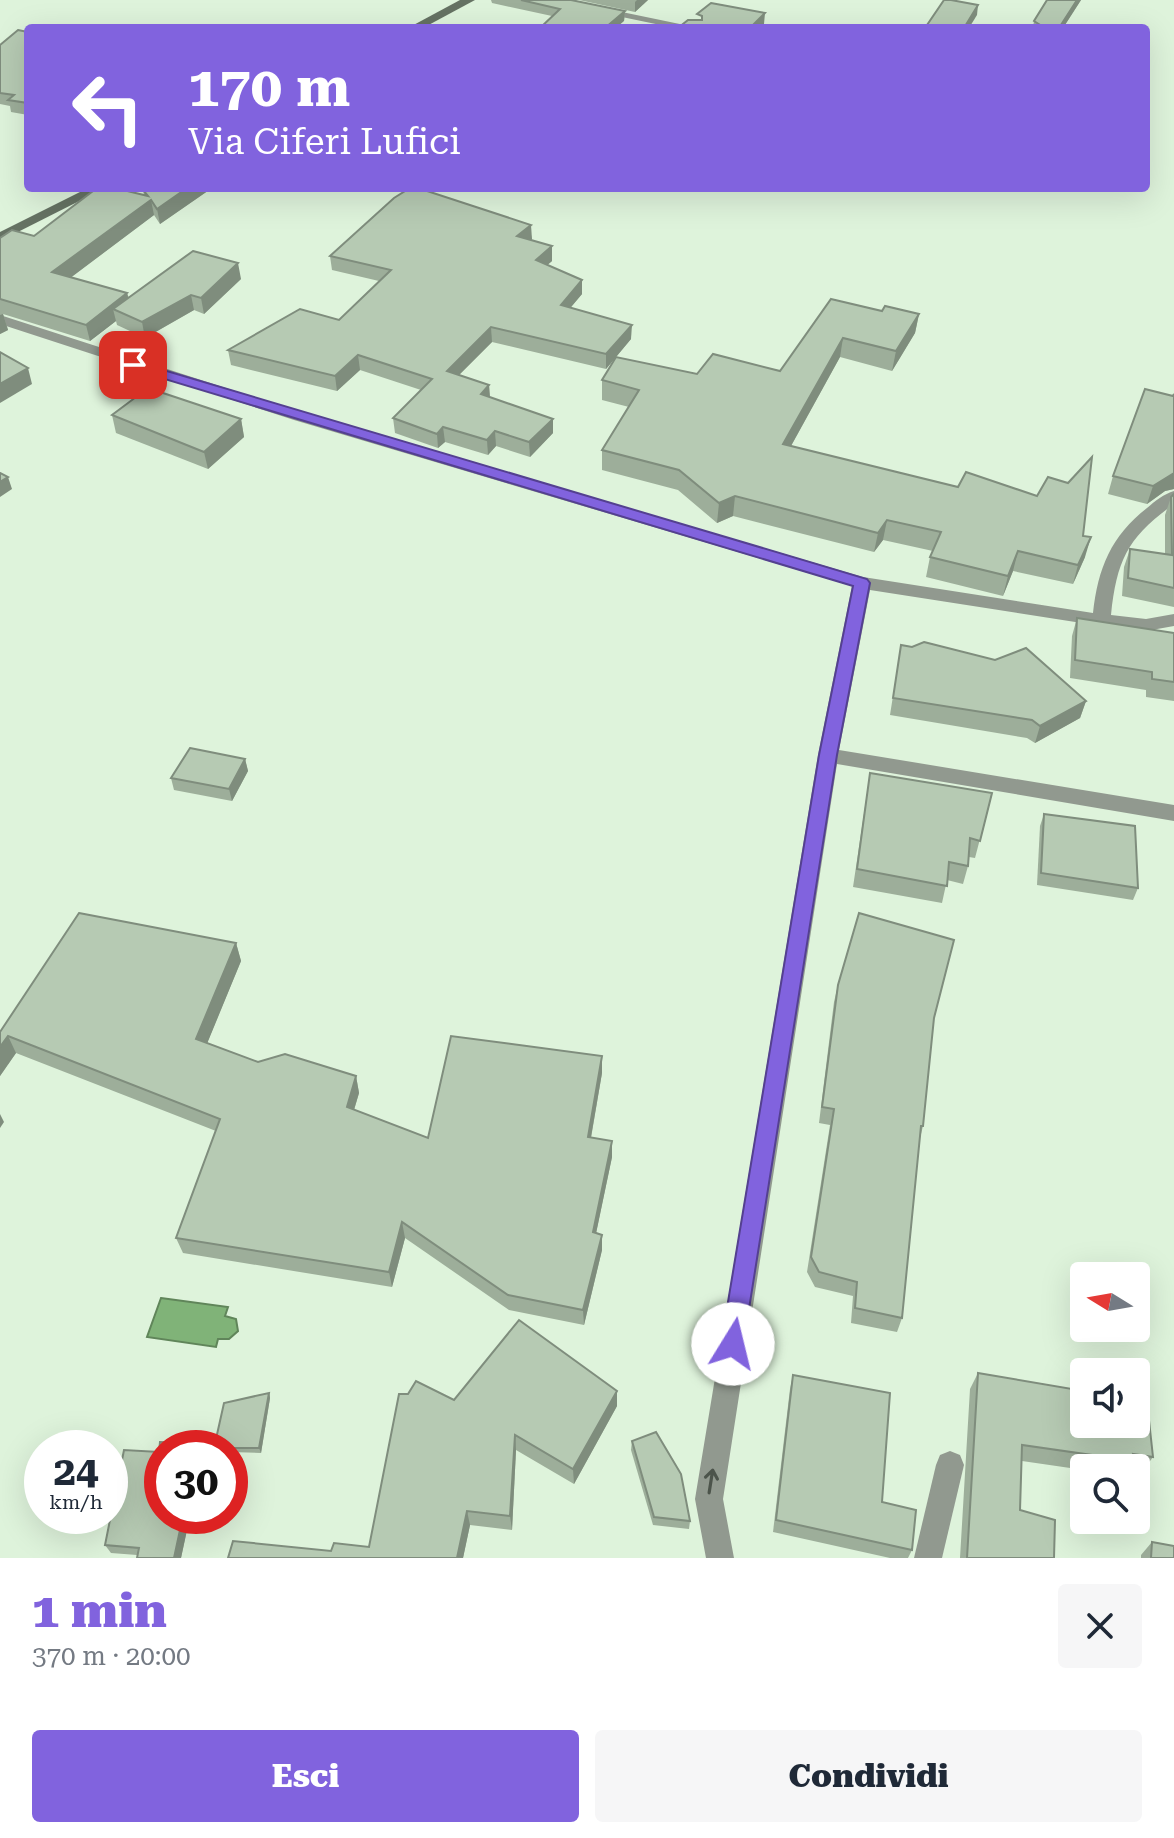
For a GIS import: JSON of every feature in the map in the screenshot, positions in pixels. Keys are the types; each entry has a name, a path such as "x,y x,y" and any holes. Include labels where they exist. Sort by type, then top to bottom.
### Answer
{"street":[{"path":"422,24 469,0"},
{"path":"546,0 672,24"},
{"path":"0,237 90,192"},
{"path":"0,319 300,417 862,583 1101,620 1146,625 1174,620"},
{"path":"1101,620 1106,575 1114,553 1126,535 1174,496"},
{"path":"720,1558 709,1499 828,755 862,583"},
{"path":"828,755 1174,813"},
{"path":"928,1558 950,1465"}],"shaded area":[{"path":"161,1298 228,1307 225,1316 236,1319 238,1331 229,1339 218,1339 216,1347 147,1337"}],"building":[{"path":"521,0 571,0 625,11 610,24 544,24 560,9"},
{"path":"944,0 978,5 966,24 928,24"},
{"path":"1047,0 1077,0 1062,24 1039,24 1034,21"},
{"path":"711,3 765,13 754,24 683,24 688,20 702,20 702,16 697,14"},
{"path":"18,30 24,31 24,102 8,100 14,95 0,93 0,45"},
{"path":"92,192 132,192 148,196 145,192 181,192 157,209 151,200 52,272 127,293 86,325 0,299 0,238 12,230 34,236"},
{"path":"404,192 430,192 531,225 517,236 552,246 536,260 582,280 561,305 632,325 606,354 491,327 447,371 489,385 481,394 553,419 529,442 495,431 487,440 443,427 437,434 393,418 432,379 358,355 335,376 228,350 300,309 339,320 391,270 330,256"},
{"path":"193,251 238,263 201,298 191,295 142,322 113,309"},
{"path":"831,299 882,311 885,306 919,314 896,351 843,338 783,444 958,487 966,472 1037,496 1048,477 1068,483 1092,457 1083,536 1091,537 1078,565 1018,551 1008,576 930,557 941,532 887,520 878,533 735,496 719,503 679,470 602,450 639,390 602,380 616,357 697,374 713,354 780,371"},
{"path":"0,352 28,368 0,384"},
{"path":"148,388 241,419 204,452 112,415"},
{"path":"1145,389 1174,394 1174,473 1153,486 1113,476"},
{"path":"1174,494 1174,588 1128,578 1130,549 1172,555 1171,497"},
{"path":"1077,618 1174,633 1174,682 1152,679 1152,672 1075,660"},
{"path":"924,642 995,660 1026,648 1086,701 1040,726 1032,720 893,698 901,645 912,647"},
{"path":"190,748 245,759 229,789 171,778"},
{"path":"870,773 992,793 980,841 970,838 968,866 949,862 947,886 857,869"},
{"path":"1044,814 1135,826 1138,888 1041,873"},
{"path":"79,913 236,943 196,1039 258,1062 285,1054 356,1076 347,1107 428,1138 451,1036 602,1056 588,1137 612,1141 593,1232 602,1235 583,1310 508,1295 402,1222 389,1272 176,1238 220,1119 8,1036 0,1047 0,1032"},
{"path":"859,913 954,940 934,1018 902,1318 855,1308 857,1282 819,1272 811,1257 834,1109 822,1107 838,985"},
{"path":"519,1320 617,1391 573,1469 515,1435 510,1516 467,1511 457,1558 228,1558 233,1541 331,1551 334,1543 369,1547 399,1394 408,1394 416,1381 454,1400"},
{"path":"978,1373 1070,1389 1070,1438 1150,1438 1150,1430 1153,1457 1150,1454 1085,1454 1022,1445 1020,1510 1055,1520 1054,1558 967,1558"},
{"path":"793,1375 890,1393 882,1502 916,1510 912,1550 776,1520"},
{"path":"269,1393 259,1448 248,1448 248,1430 218,1430 224,1403"},
{"path":"656,1432 681,1474 690,1521 654,1517 632,1441"},
{"path":"128,1450 144,1451 144,1534 179,1534 174,1558 137,1558 139,1548 105,1545 107,1534 128,1534"},
{"path":"1152,1542 1174,1546 1174,1558 1151,1558"}],"route":[{"path":"133,365 862,583 828,755 733,1344"}]}
